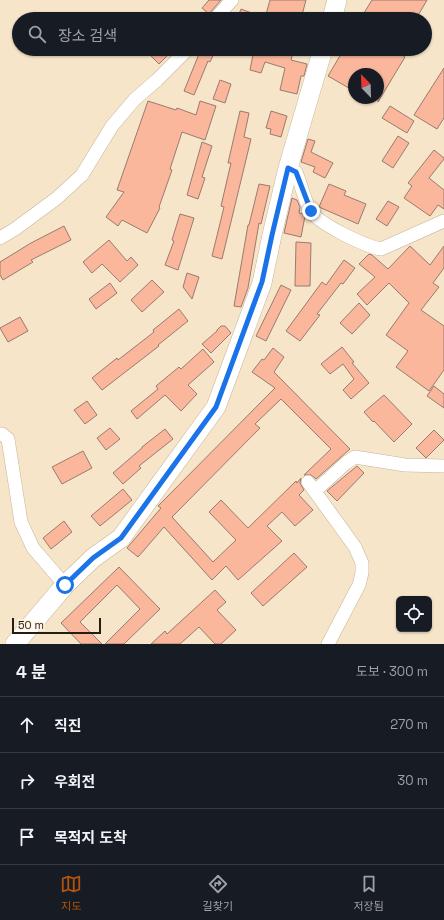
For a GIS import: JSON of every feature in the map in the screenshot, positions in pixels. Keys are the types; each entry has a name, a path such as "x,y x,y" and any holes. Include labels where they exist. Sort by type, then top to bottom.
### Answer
{"street":[{"path":"221,12 232,0"},
{"path":"334,12 337,0"},
{"path":"0,238 15,230 57,198 82,175 112,126 135,99 181,56"},
{"path":"14,644 65,585 93,558 121,538 216,407 262,282 288,168 321,56"},
{"path":"288,168 296,172 311,211 319,219 362,243 373,247 381,248 444,221"},
{"path":"0,434 8,439 21,522 33,548 65,585"},
{"path":"328,644 349,607 359,585 362,573 362,563 355,547 312,487 355,457 405,465 444,466"}],"building":[{"path":"209,0 221,0 211,12 207,12 202,8"},
{"path":"270,0 306,0 303,12 267,12"},
{"path":"372,0 427,0 420,12 365,12"},
{"path":"241,9 249,12 240,12"},
{"path":"151,56 167,56 159,64"},
{"path":"198,56 213,56 210,62 208,61 194,95 184,91"},
{"path":"253,56 292,56 291,60 307,64 304,76 301,76 297,94 280,90 285,68 265,62 261,73 250,70"},
{"path":"340,56 405,57 384,92 384,68 348,68 348,88 328,76"},
{"path":"444,68 444,118 437,129 414,115"},
{"path":"220,80 231,84 225,103 213,99"},
{"path":"148,101 176,110 177,108 196,115 200,101 216,106 205,140 182,132 170,169 172,170 159,207 160,208 147,233 122,220 118,226 106,217 124,192 117,190"},
{"path":"390,106 414,121 407,133 382,118"},
{"path":"240,111 249,113 244,137 251,139 222,259 212,256 224,207 221,206 231,163 228,163"},
{"path":"271,111 287,116 281,137 270,134 271,129 266,128"},
{"path":"398,136 409,143 393,168 382,161"},
{"path":"308,139 315,141 311,152 333,163 325,178 313,172 315,167 301,162"},
{"path":"202,142 212,146 202,177 205,178 198,199 187,195"},
{"path":"434,150 444,159 429,178 444,190 444,209 438,205 430,216 404,198 412,186 408,183"},
{"path":"259,184 270,186 261,224 259,223 248,288 241,307 234,306 248,225"},
{"path":"329,184 346,191 344,195 366,204 358,224 319,207"},
{"path":"292,198 297,200 300,207 299,213 305,216 301,237 284,233"},
{"path":"388,201 399,207 387,226 376,219"},
{"path":"180,214 194,218 178,270 165,265 174,241 172,240"},
{"path":"64,226 71,240 31,260 33,262 3,280 0,275 0,262 31,243"},
{"path":"109,240 127,261 131,257 138,265 120,282 102,264 92,273 83,262"},
{"path":"296,242 311,243 310,286 295,286"},
{"path":"410,246 430,265 444,246 444,268 433,283 439,287 421,310 444,326 444,370 429,391 396,367 408,351 386,335 409,303 389,283 367,305 357,294 375,277 359,264 369,254 388,269"},
{"path":"344,260 355,268 343,284 341,283 317,314 320,315 300,341 286,331 322,282 326,285"},
{"path":"187,273 199,277 192,299 183,287"},
{"path":"152,280 164,292 142,312 131,300"},
{"path":"110,283 117,293 96,309 89,299"},
{"path":"281,285 291,290 266,341 256,336"},
{"path":"359,303 370,315 352,334 340,323"},
{"path":"179,309 188,321 158,345 159,346 102,390 92,378 154,332 153,330"},
{"path":"20,317 28,331 8,342 0,328"},
{"path":"221,326 225,326 231,333 211,353 202,344"},
{"path":"342,347 354,362 352,363 369,383 351,399 343,390 354,379 343,364 330,374 321,364"},
{"path":"273,348 284,357 274,372 350,449 316,479 311,475 304,475 331,449 281,399 255,424 260,428 172,517 213,562 236,540 209,512 221,500 248,528 296,481 297,483 301,478 300,483 304,490 299,495 313,510 295,526 282,512 267,526 282,541 238,580 226,566 212,580 164,527 138,557 127,548 161,508 158,506 275,388 252,372"},
{"path":"203,349 214,362 188,385 197,394 181,411 165,395 137,419 131,411 158,389 156,386 179,367 181,369"},
{"path":"434,386 444,394 444,408 427,396"},
{"path":"384,395 412,424 394,442 364,412"},
{"path":"87,401 97,415 85,424 74,410"},
{"path":"110,428 120,439 106,450 97,438"},
{"path":"165,429 173,439 139,466 141,468 123,484 113,473"},
{"path":"434,430 444,440 426,458 416,448"},
{"path":"83,451 92,468 62,484 52,467"},
{"path":"357,466 364,473 337,501 327,491"},
{"path":"123,489 132,500 100,526 91,516"},
{"path":"64,521 72,532 51,549 43,538"},
{"path":"294,553 307,567 263,606 251,593"},
{"path":"119,567 160,609 124,644 105,644 140,609 117,585 80,622 102,644 81,644 61,623"},
{"path":"215,590 226,602 217,610 236,630 221,644 215,644 199,627 180,644 151,644 165,631 167,634"}],"route":[{"path":"65,585 93,558 121,538 216,407 262,282 288,168 296,172 311,211"}]}
